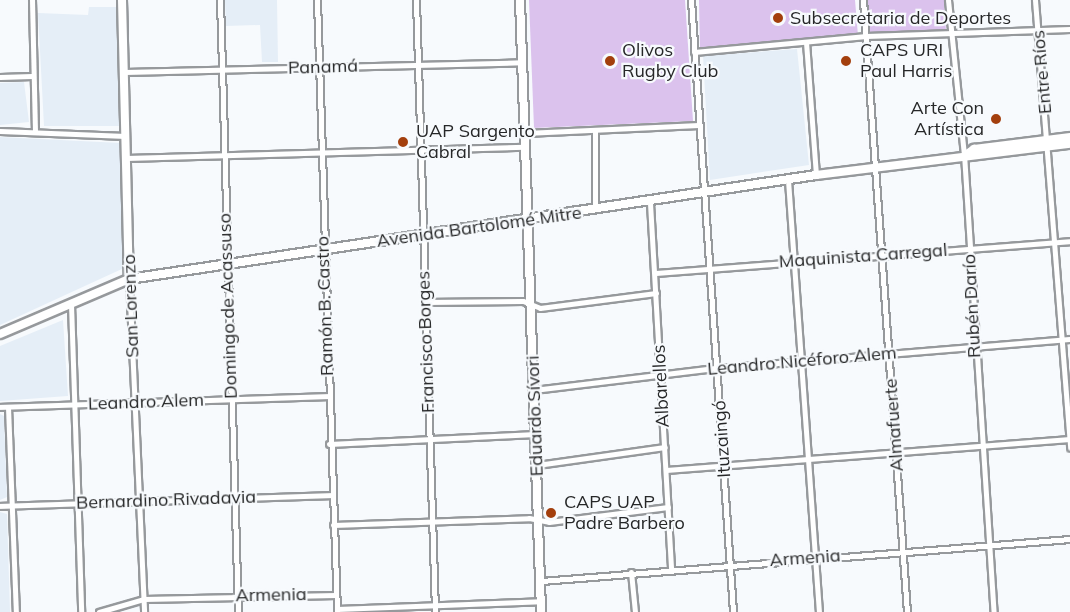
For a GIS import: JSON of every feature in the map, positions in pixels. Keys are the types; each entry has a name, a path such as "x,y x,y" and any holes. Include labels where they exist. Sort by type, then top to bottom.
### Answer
{"main road":[{"name":"San Lorenzo","path":"122,0 129,279"},
{"name":"Eduardo Sívori","path":"519,0 529,220 541,612"},
{"name":"Avenida Bartolomé Mitre","path":"1048,143 1070,137"},
{"name":"Avenida Bartolomé Mitre","path":"0,334 129,279 650,203 816,175 965,154 974,149 1048,143 1070,144"}],"street":[{"path":"32,0 35,132"},
{"name":"Domingo de Acassuso","path":"220,0 238,612"},
{"name":"Ramón B. Castro","path":"317,0 329,444 337,610"},
{"name":"Francisco Borges","path":"416,0 435,609"},
{"name":"Ituzaingó","path":"691,0 733,612"},
{"name":"Almafuerte","path":"863,0 907,612"},
{"name":"Rubén Darío","path":"948,0 965,154 974,346 994,612"},
{"name":"Entre Ríos","path":"1035,0 1048,143 1070,448"},
{"path":"694,52 866,36 951,35 1070,29"},
{"path":"806,42 816,175"},
{"name":"Panamá","path":"124,72 522,62"},
{"path":"0,77 32,76"},
{"path":"525,133 699,125"},
{"path":"0,130 126,136"},
{"path":"595,130 595,211"},
{"path":"126,158 525,147"},
{"path":"788,180 819,612"},
{"name":"Albarellos","path":"650,203 671,568"},
{"name":"Maquinista Carregal","path":"655,273 1070,241"},
{"name":"San Lorenzo","path":"129,279 142,500 144,612"},
{"path":"425,302 523,301 540,308 656,293"},
{"path":"70,304 81,612"},
{"name":"Leandro Nicéforo Alem","path":"534,390 802,359 1070,339"},
{"name":"Leandro Alem","path":"0,407 328,396"},
{"path":"8,407 16,612"},
{"path":"329,444 536,434"},
{"path":"666,470 1070,439"},
{"path":"537,465 664,447"},
{"name":"Bernardino Rivadavia","path":"0,506 332,495"},
{"path":"333,525 529,518 538,521 668,507"},
{"name":"Armenia","path":"541,581 729,563 1070,539"},
{"path":"631,572 635,612"},
{"name":"Armenia","path":"99,612 144,598 336,595"},
{"path":"337,610 435,609 541,602"}],"shaded area":[{"path":"225,0 277,0 278,62 262,62 260,25 226,26"},
{"name":"Olivos Rugby Club","path":"529,0 685,0 693,121 534,128"},
{"name":"Subsecretaria de Deportes","path":"699,0 855,0 858,36 700,48"},
{"path":"865,0 944,0 946,31 867,36"},
{"path":"89,7 117,7 121,126 44,126 38,13 88,15"},
{"path":"797,49 809,165 710,180 703,56"},
{"path":"24,82 29,122 0,125 0,83"},
{"path":"0,137 121,143 124,268 0,325"},
{"path":"63,320 68,396 0,401 0,346"},
{"path":"0,414 4,416 7,497 0,500"},
{"path":"0,512 7,514 10,612 0,612"}],"place":[{"name":"Subsecretaria de Deportes","path":"778,18"},
{"name":"Olivos Rugby Club","path":"610,61"},
{"name":"CAPS URI Paul Harris","path":"846,61"},
{"name":"Arte Con Artística","path":"996,119"},
{"name":"UAP Sargento Cabral","path":"403,142"},
{"name":"CAPS UAP Padre Barbero","path":"551,513"}]}
